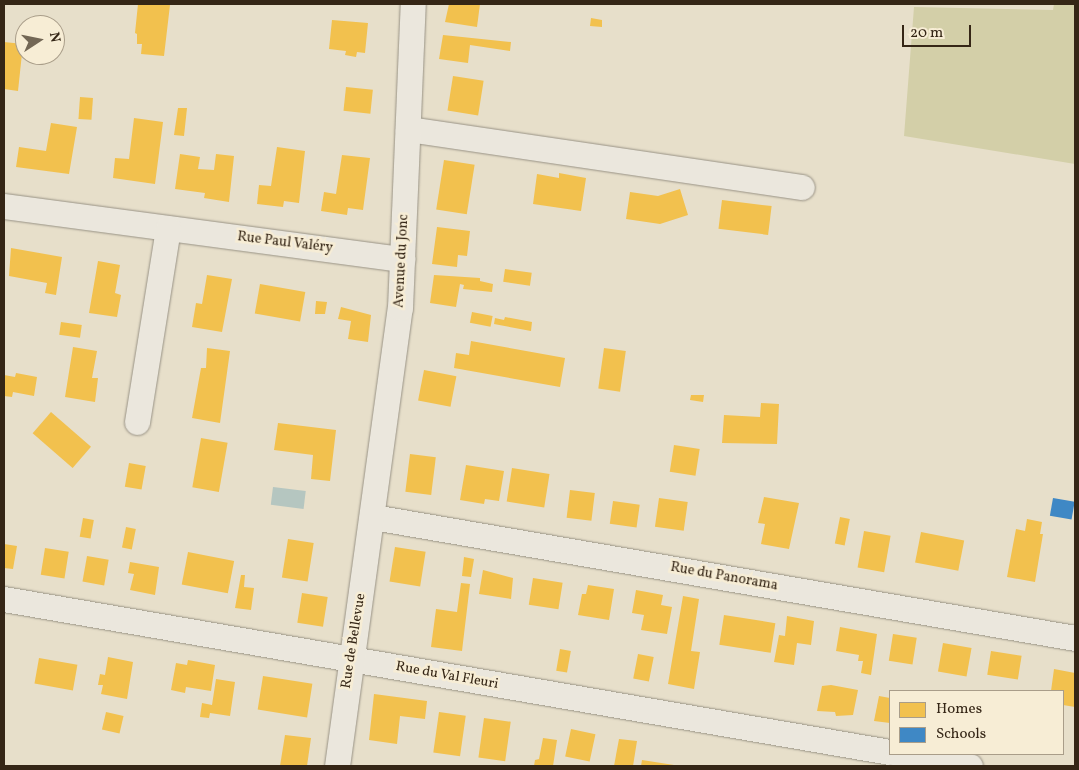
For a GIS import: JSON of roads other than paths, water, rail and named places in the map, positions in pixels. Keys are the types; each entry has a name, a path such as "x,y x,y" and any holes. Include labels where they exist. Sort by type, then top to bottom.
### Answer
{"street":[{"name":"Avenue du Jonc","path":"373,517 398,325 413,4"},
{"path":"408,129 802,187"},
{"name":"Rue Paul Valéry","path":"4,206 402,259"},
{"path":"137,422 168,228"},
{"name":"Rue du Panorama","path":"373,517 1075,638"},
{"name":"Rue de Bellevue","path":"336,766 373,517"},
{"name":"Rue du Val Fleuri","path":"4,599 889,752"},
{"path":"904,755 970,766"}]}
